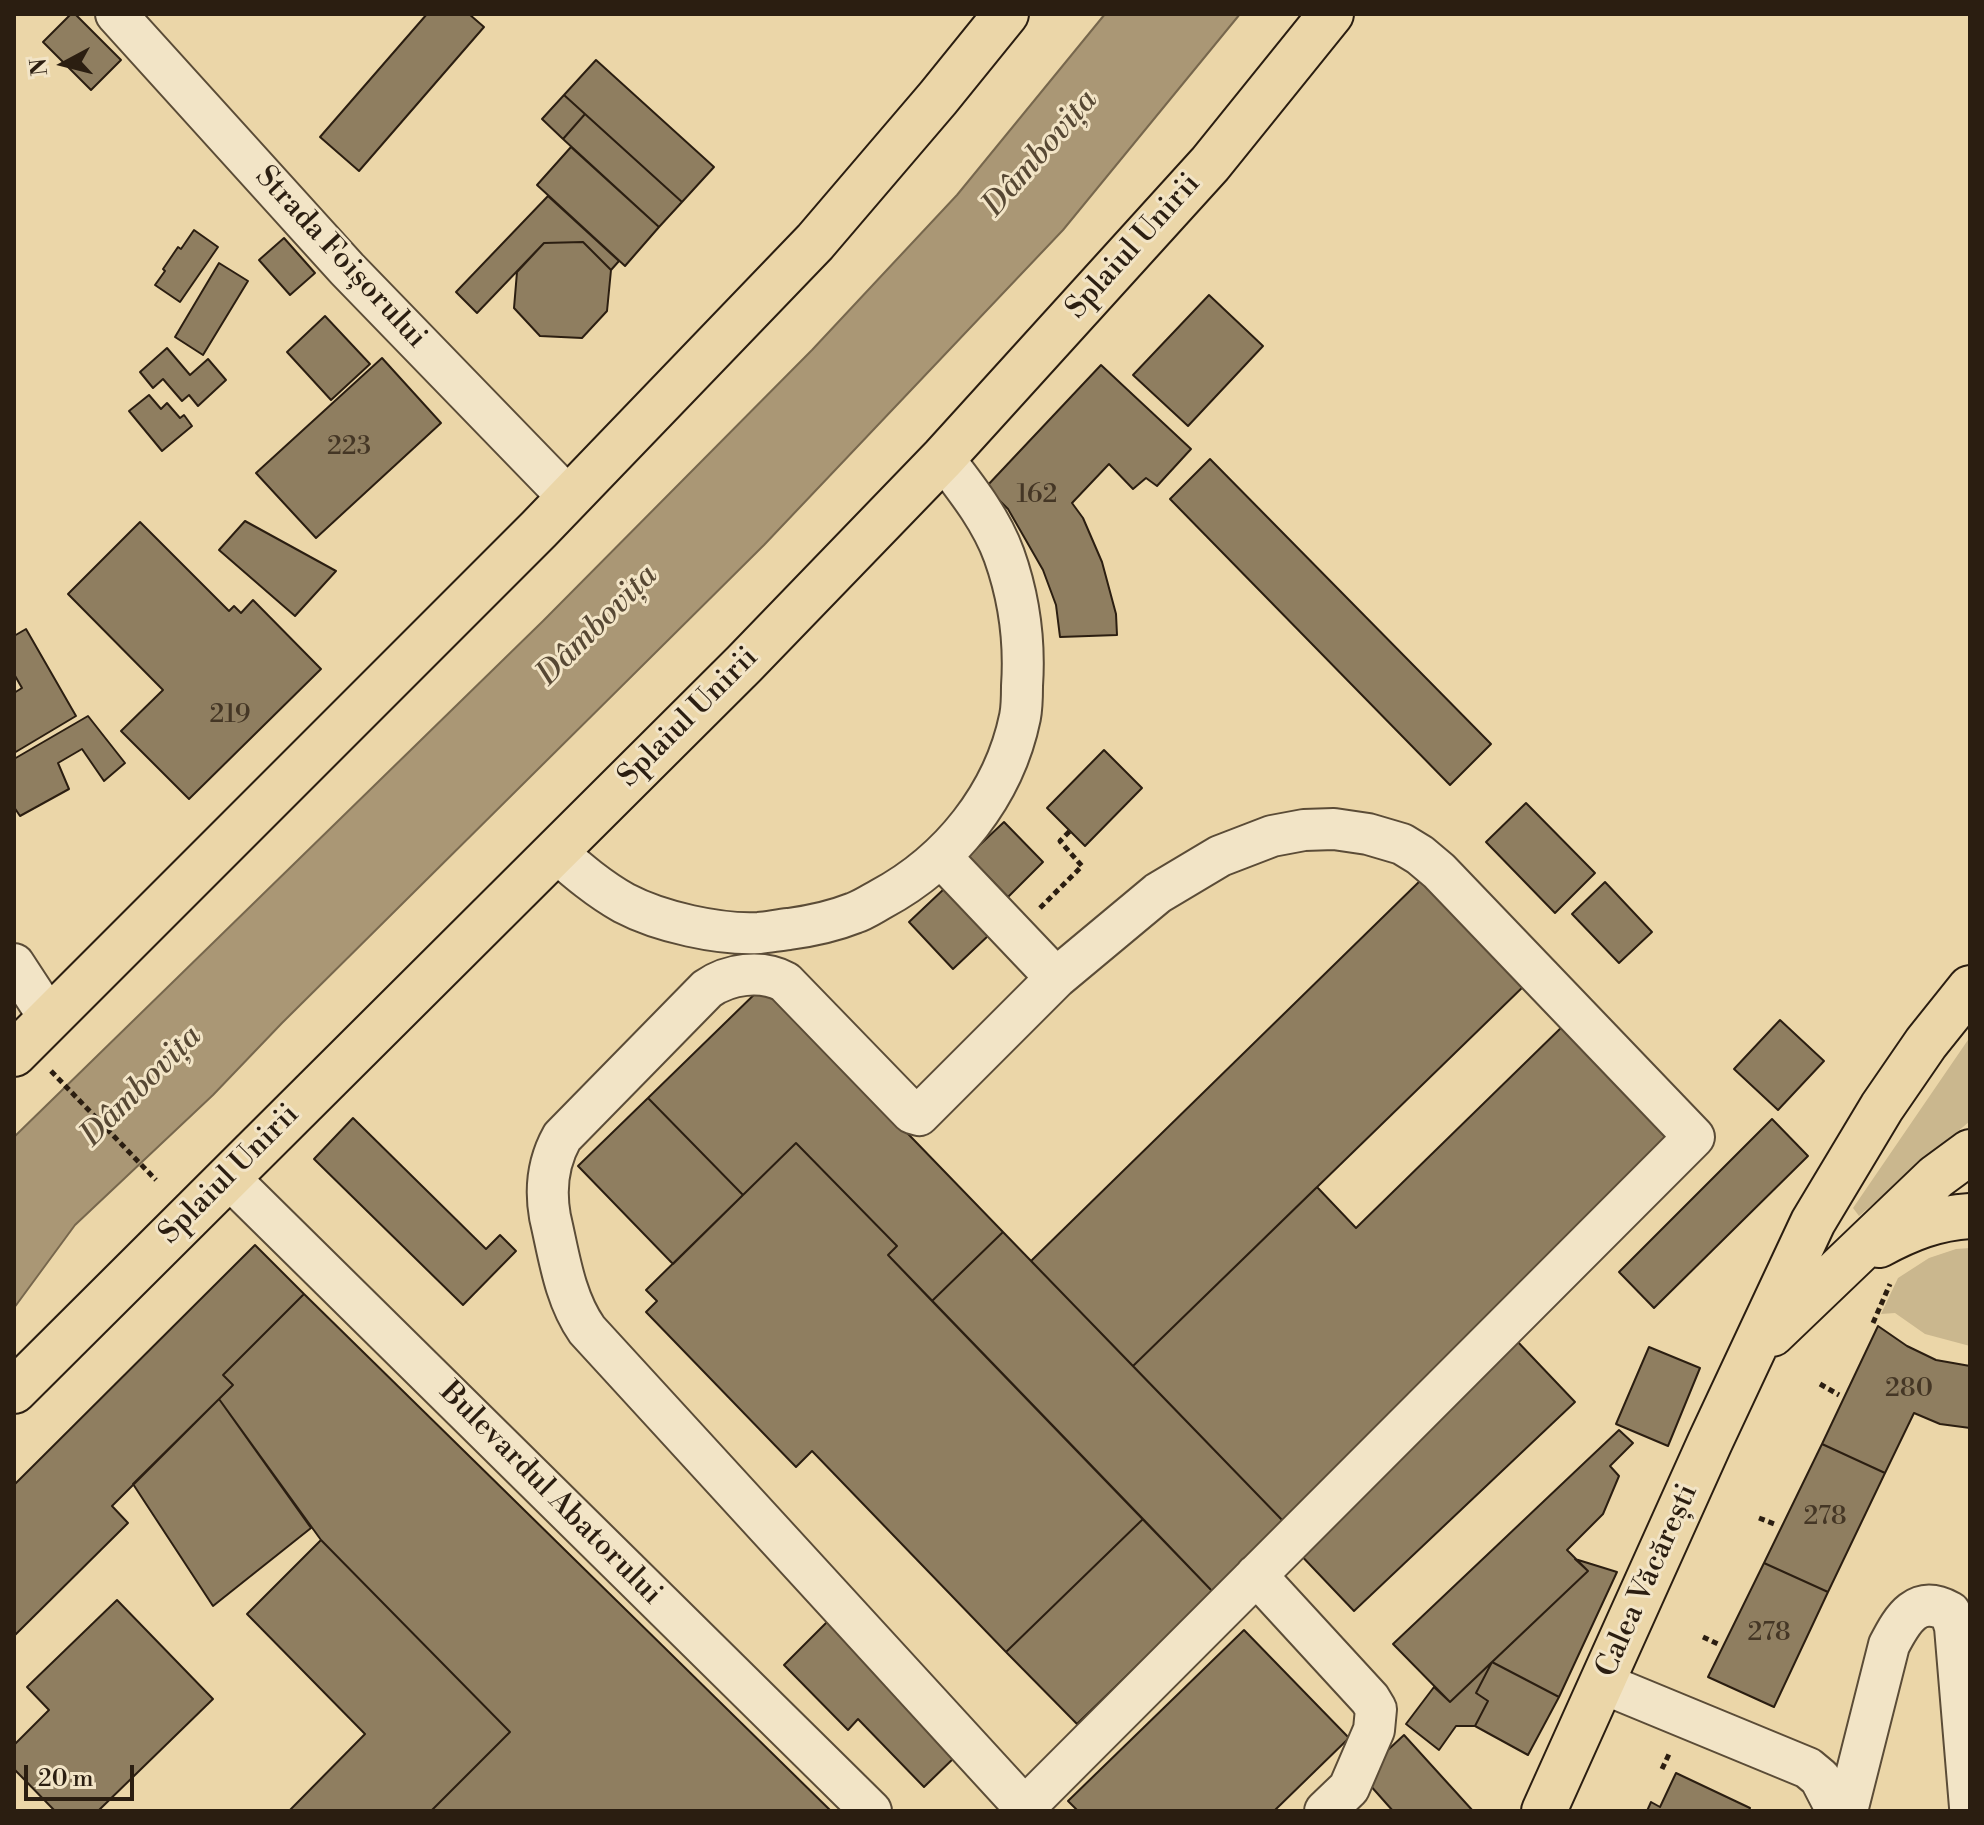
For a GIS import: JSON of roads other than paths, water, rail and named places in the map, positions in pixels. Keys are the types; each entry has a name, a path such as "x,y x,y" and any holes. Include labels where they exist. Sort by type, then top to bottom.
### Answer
{"main road":[{"path":"14,1054 569,498 815,242 1006,14"},
{"name":"Splaiul Unirii","path":"14,1391 556,852 943,458 1210,164 1331,14"},
{"name":"Calea Văcărești","path":"1544,1811 1813,1222 1882,1107 1926,1043 1970,988"},
{"name":"Calea Văcărești","path":"1753,1352 1936,1177 1970,1152"},
{"path":"1849,1261 1928,1222 1970,1216"}],"street":[{"name":"Strada Foișorului","path":"116,14 347,269 569,498"},
{"path":"556,852 593,883 625,904 659,918 708,930 758,933 807,926 856,913 900,889 941,857 977,816 1005,766 1021,715 1024,655 1017,601 1004,554 988,520 943,458"},
{"path":"1334,829 1368,834 1402,844 1420,855 1439,871 1694,1137 1256,1575 1026,1809 577,1316 570,1300 550,1217 548,1192 552,1161 562,1137 707,989 724,979 756,975 785,982 912,1113 919,1115 1056,978 1158,893 1220,856 1272,836 1334,829"},
{"path":"941,857 1056,978"},
{"path":"14,964 50,1019"},
{"name":"Bulevardul Abatorului","path":"228,1177 871,1811"},
{"path":"1256,1575 1375,1706 1374,1730 1349,1788 1325,1811"},
{"path":"1847,1811 1889,1645 1900,1623 1915,1608 1929,1605 1950,1612 1955,1627 1970,1807"},
{"path":"1602,1683 1808,1768 1820,1778 1837,1811"}],"water":[{"name":"Dâmbovița","path":"1105,14 1240,14 1063,230 764,545 213,1095 75,1225 14,1308 14,1137 543,621 812,350 957,195"}]}
